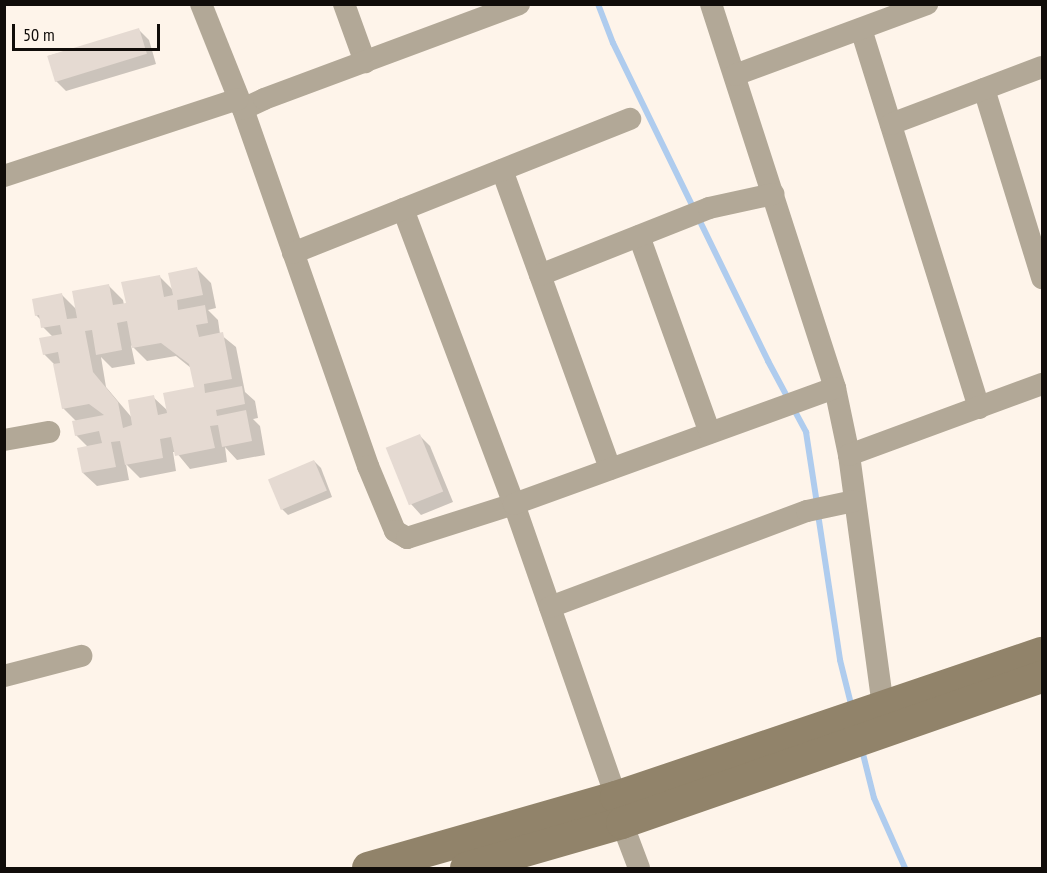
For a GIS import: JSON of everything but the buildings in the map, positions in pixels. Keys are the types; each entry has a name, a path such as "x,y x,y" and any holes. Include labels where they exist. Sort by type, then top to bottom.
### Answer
{"street":[{"path":"201,4 240,104 368,466 395,531 406,538 514,504 835,388"},
{"path":"344,4 365,62"},
{"path":"4,176 240,104 264,99 519,4"},
{"path":"711,4 835,388 849,455 854,501 867,723"},
{"path":"735,75 927,4"},
{"path":"861,29 979,408"},
{"path":"891,124 1042,67"},
{"path":"984,89 1042,278"},
{"path":"293,253 630,119"},
{"path":"502,170 610,469"},
{"path":"540,275 699,212 773,194"},
{"path":"403,209 514,504 639,868"},
{"path":"639,236 710,433"},
{"path":"849,455 1042,384"},
{"path":"4,440 49,432"},
{"path":"550,607 816,509 854,501"},
{"path":"466,868 619,810 867,723 1042,653"},
{"path":"4,676 81,656"},
{"path":"867,723 1042,677"},
{"path":"368,868 619,810"}],"waterway":[{"path":"598,4 613,43 768,361 806,432 817,504"},
{"path":"818,514 840,660 852,708"},
{"path":"862,750 874,798 905,868"}]}
